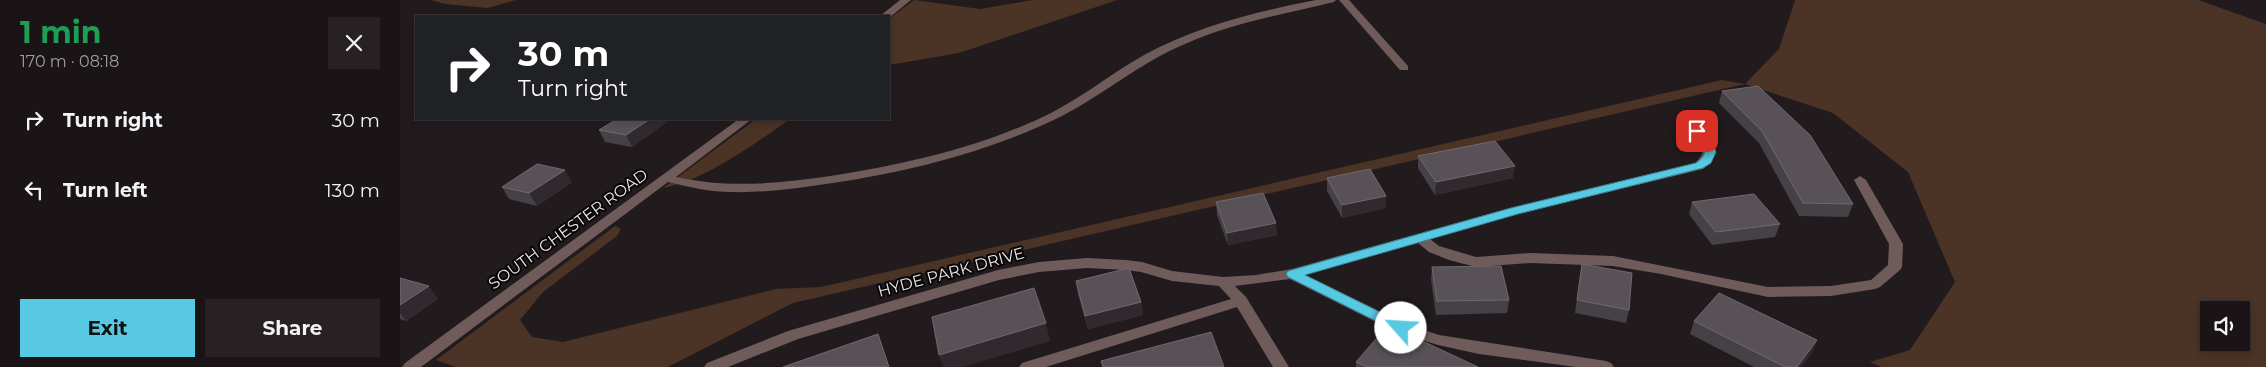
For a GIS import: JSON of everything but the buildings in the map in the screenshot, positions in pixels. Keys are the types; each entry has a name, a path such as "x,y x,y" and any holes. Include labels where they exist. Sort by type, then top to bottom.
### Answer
{"street":[{"path":"886,15 906,0"},
{"path":"666,178 704,186 787,186 916,166 974,147 1056,114 1160,51 1193,36 1236,21 1331,0"},
{"path":"1344,0 1404,68"},
{"name":"HYDE PARK DRIVE","path":"712,367 793,335 998,275 1039,267 1087,263 1126,265 1142,267 1172,276 1223,282 1256,280 1292,274 1515,211 1700,166 1707,161 1711,152 1709,146 1685,117"},
{"name":"SOUTH CHESTER ROAD","path":"410,367 745,120"},
{"path":"1420,238 1434,248 1454,257 1476,262 1530,258 1613,261 1661,268 1768,292 1831,291 1875,284 1895,267 1896,244 1860,180"},
{"path":"1292,274 1401,328 1438,340 1606,367"},
{"path":"1223,282 1240,301 1281,367"},
{"path":"1027,367 1240,301"}],"shaded area":[{"path":"431,0 516,0 488,8 445,4"},
{"path":"914,0 980,9 1033,0 1117,0 959,53 890,65 890,18"},
{"path":"1795,0 2198,0 2266,24 2266,367 1881,367 1870,362 1910,350 1955,282 1908,172 1833,113 1745,84 1779,49"},
{"path":"1722,80 1745,84 793,303 668,367 456,367 436,360 615,226 621,229 617,236 543,292 520,320 532,337 563,342 776,289 821,287"},
{"path":"755,120 789,120 712,170 695,178 663,188"}],"route":[{"path":"1401,328 1292,274 1515,211 1700,166 1707,161 1711,152 1709,146 1697,131"}]}
